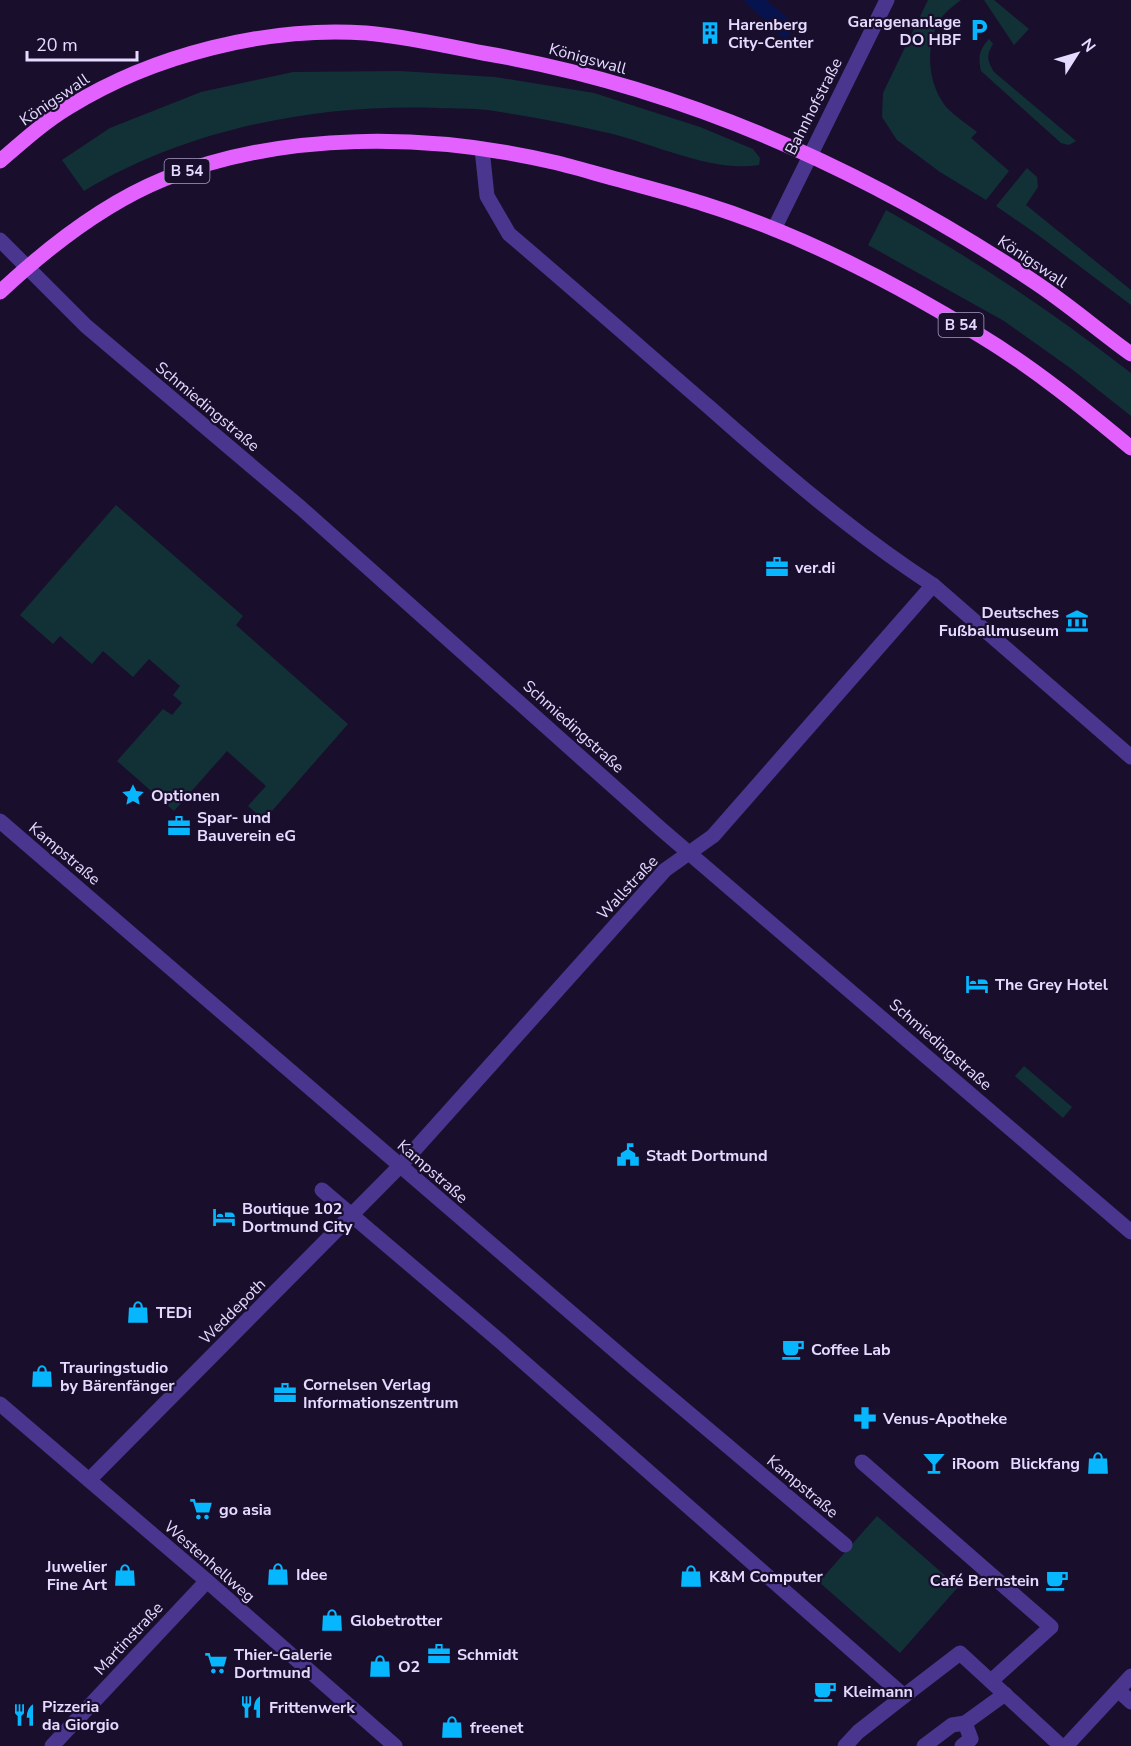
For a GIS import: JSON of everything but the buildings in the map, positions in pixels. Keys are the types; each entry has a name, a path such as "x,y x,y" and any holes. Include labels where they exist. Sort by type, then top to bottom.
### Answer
{"main road":[{"name":"Königswall","path":"0,161 68,108 104,87 139,72 219,46 266,37 367,33 547,64 676,101 809,154 879,189 960,234 1038,285 1131,354"},
{"name":"B 54","path":"0,292 26,267 79,227 129,197 164,179 222,160 273,149 329,143 418,143 482,149 553,162 705,204 774,229 848,263 981,336 1042,377 1131,448"}],"street":[{"name":"Bahnhofstraße","path":"774,229 809,154 887,0"},
{"path":"482,149 487,196 509,234 821,503 899,563 933,585 1131,757"},
{"name":"Schmiedingstraße","path":"0,240 86,326 301,508 690,853 1131,1232"},
{"name":"Wallstraße","path":"400,1166 665,870 713,836 933,585"},
{"name":"Kampstraße","path":"0,821 844,1545"},
{"name":"Weddepoth","path":"89,1480 400,1166"},
{"path":"322,1190 517,1356 904,1696"},
{"name":"Westenhellweg","path":"0,1404 395,1746"},
{"path":"862,1462 1051,1627 991,1681"},
{"name":"Martinstraße","path":"52,1746 207,1581"},
{"path":"845,1746 858,1732 960,1653 1061,1746"},
{"path":"1066,1746 1131,1676"},
{"path":"1118,1690 1131,1702"},
{"path":"924,1746 952,1725 965,1723 1005,1694"},
{"path":"962,1746 971,1739 965,1723"}],"green space":[{"path":"928,0 961,0 945,13 938,23 931,44 930,67 936,89 947,108 977,132 971,138 1009,171 986,200 940,172 897,140 882,117 883,93"},
{"path":"984,0 994,0 1029,29 1014,45"},
{"path":"989,39 993,44 988,58 994,72 1076,141 1069,145 1061,143 981,71 980,54"},
{"path":"400,71 495,77 594,93 700,127 753,149 760,158 759,165 721,165 701,161 622,137 532,117 482,109 438,108 346,110 255,124 166,151 124,169 84,191 62,160 110,128 201,92 293,72"},
{"path":"1027,168 1037,177 1038,187 1026,205 1131,290 1131,305 996,206"},
{"path":"886,210 950,247 1011,287 1131,373 1131,416 1073,370 1004,321 868,245"},
{"path":"116,505 243,616 236,625 348,724 264,820 248,806 266,786 227,751 174,811 117,761 163,709 172,715 182,703 173,695 180,686 149,659 133,677 103,651 92,664 60,636 53,644 20,615"},
{"path":"1024,1066 1072,1107 1063,1118 1015,1076"},
{"path":"877,1516 958,1587 900,1653 819,1582"}],"shaded area":[{"path":"766,0 794,24 786,40 744,1"}],"place":[{"name":"Garagenanlage DO HBF","path":"979,30"},
{"name":"Harenberg City-Center","path":"710,33"},
{"name":"ver.di","path":"777,567"},
{"name":"Deutsches Fußballmuseum","path":"1077,621"},
{"name":"Optionen","path":"133,795"},
{"name":"Spar- und Bauverein eG","path":"179,826"},
{"name":"The Grey Hotel","path":"977,984"},
{"name":"Stadt Dortmund","path":"628,1155"},
{"name":"Boutique 102 Dortmund City","path":"224,1217"},
{"name":"TEDi","path":"138,1312"},
{"name":"Coffee Lab","path":"793,1349"},
{"name":"Trauringstudio by Bärenfänger","path":"42,1376"},
{"name":"Cornelsen Verlag Informationszentrum","path":"285,1393"},
{"name":"Venus-Apotheke","path":"865,1418"},
{"name":"iRoom","path":"934,1463"},
{"name":"Blickfang","path":"1098,1463"},
{"name":"go asia","path":"201,1509"},
{"name":"Idee","path":"278,1574"},
{"name":"Juwelier Fine Art","path":"125,1575"},
{"name":"K&M Computer","path":"691,1576"},
{"name":"Café Bernstein","path":"1057,1580"},
{"name":"Globetrotter","path":"332,1620"},
{"name":"Schmidt","path":"439,1654"},
{"name":"Thier-Galerie Dortmund","path":"216,1663"},
{"name":"O2","path":"380,1666"},
{"name":"Kleimann","path":"825,1691"},
{"name":"Frittenwerk","path":"251,1707"},
{"name":"Pizzeria da Giorgio","path":"24,1715"},
{"name":"freenet","path":"452,1727"}]}
